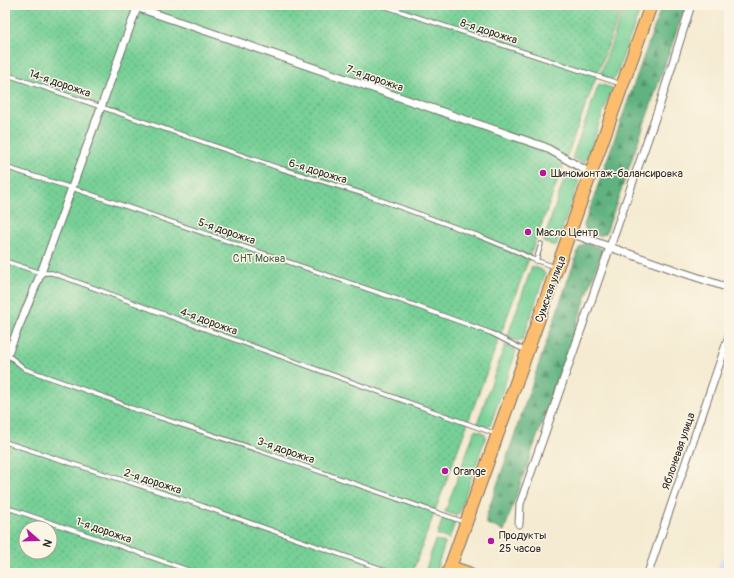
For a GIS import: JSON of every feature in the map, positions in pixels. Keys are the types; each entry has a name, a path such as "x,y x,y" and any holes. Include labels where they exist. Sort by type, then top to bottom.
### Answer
{"main road":[{"name":"Сумская улица","path":"449,570 592,174 651,5"},
{"path":"449,570 468,573"}],"street":[{"path":"519,524 520,504 660,104 692,5"},
{"path":"7,357 44,274 75,189 135,6"},
{"name":"7-я дорожка","path":"135,6 261,51 545,147 592,174"},
{"path":"570,233 729,288"},
{"name":"Яблоневая улица","path":"648,573 729,336"}],"lane":[{"name":"8-я дорожка","path":"381,5 623,85"},
{"name":"14-я дорожка","path":"5,74 109,110"},
{"name":"6-я дорожка","path":"109,110 279,168 364,194 479,236 536,261 558,268"},
{"name":"5-я дорожка","path":"5,167 75,189 415,306 491,333 527,352"},
{"path":"536,261 541,244"},
{"name":"4-я дорожка","path":"5,261 44,274 52,274 94,288 497,435"},
{"name":"3-я дорожка","path":"7,357 24,369 110,399 130,408 264,452 466,523"},
{"name":"2-я дорожка","path":"5,442 295,538 393,573"},
{"name":"1-я дорожка","path":"5,507 117,544 196,573"}],"shaded area":[{"path":"722,558 729,560 729,573 716,573"}],"green space":[{"name":"СНТ Моква","path":"5,5 623,5 412,573 5,573"},
{"path":"625,5 642,5 615,78 611,80 604,77 601,73"},
{"path":"662,5 686,5 606,233 600,236 587,233 584,225"},
{"path":"599,84 612,88 585,163 572,158"},
{"path":"565,177 579,181 556,246 543,242"},
{"path":"585,243 603,249 504,531 487,524 486,517 579,248"},
{"path":"532,266 542,270 545,274 523,339 517,341 507,338"},
{"path":"505,345 514,348 516,352 490,426 486,427 477,424"},
{"path":"475,430 484,433 486,436 459,513 455,515 445,512"},
{"path":"443,518 455,522 449,539 437,535"},
{"path":"435,540 445,543 435,573 425,573"}],"place":[{"name":"Шиномонтаж-балансировка","path":"543,173"},
{"name":"Масло Центр","path":"528,232"},
{"name":"Orange","path":"445,471"},
{"name":"Продукты 25 часов","path":"491,541"}]}
